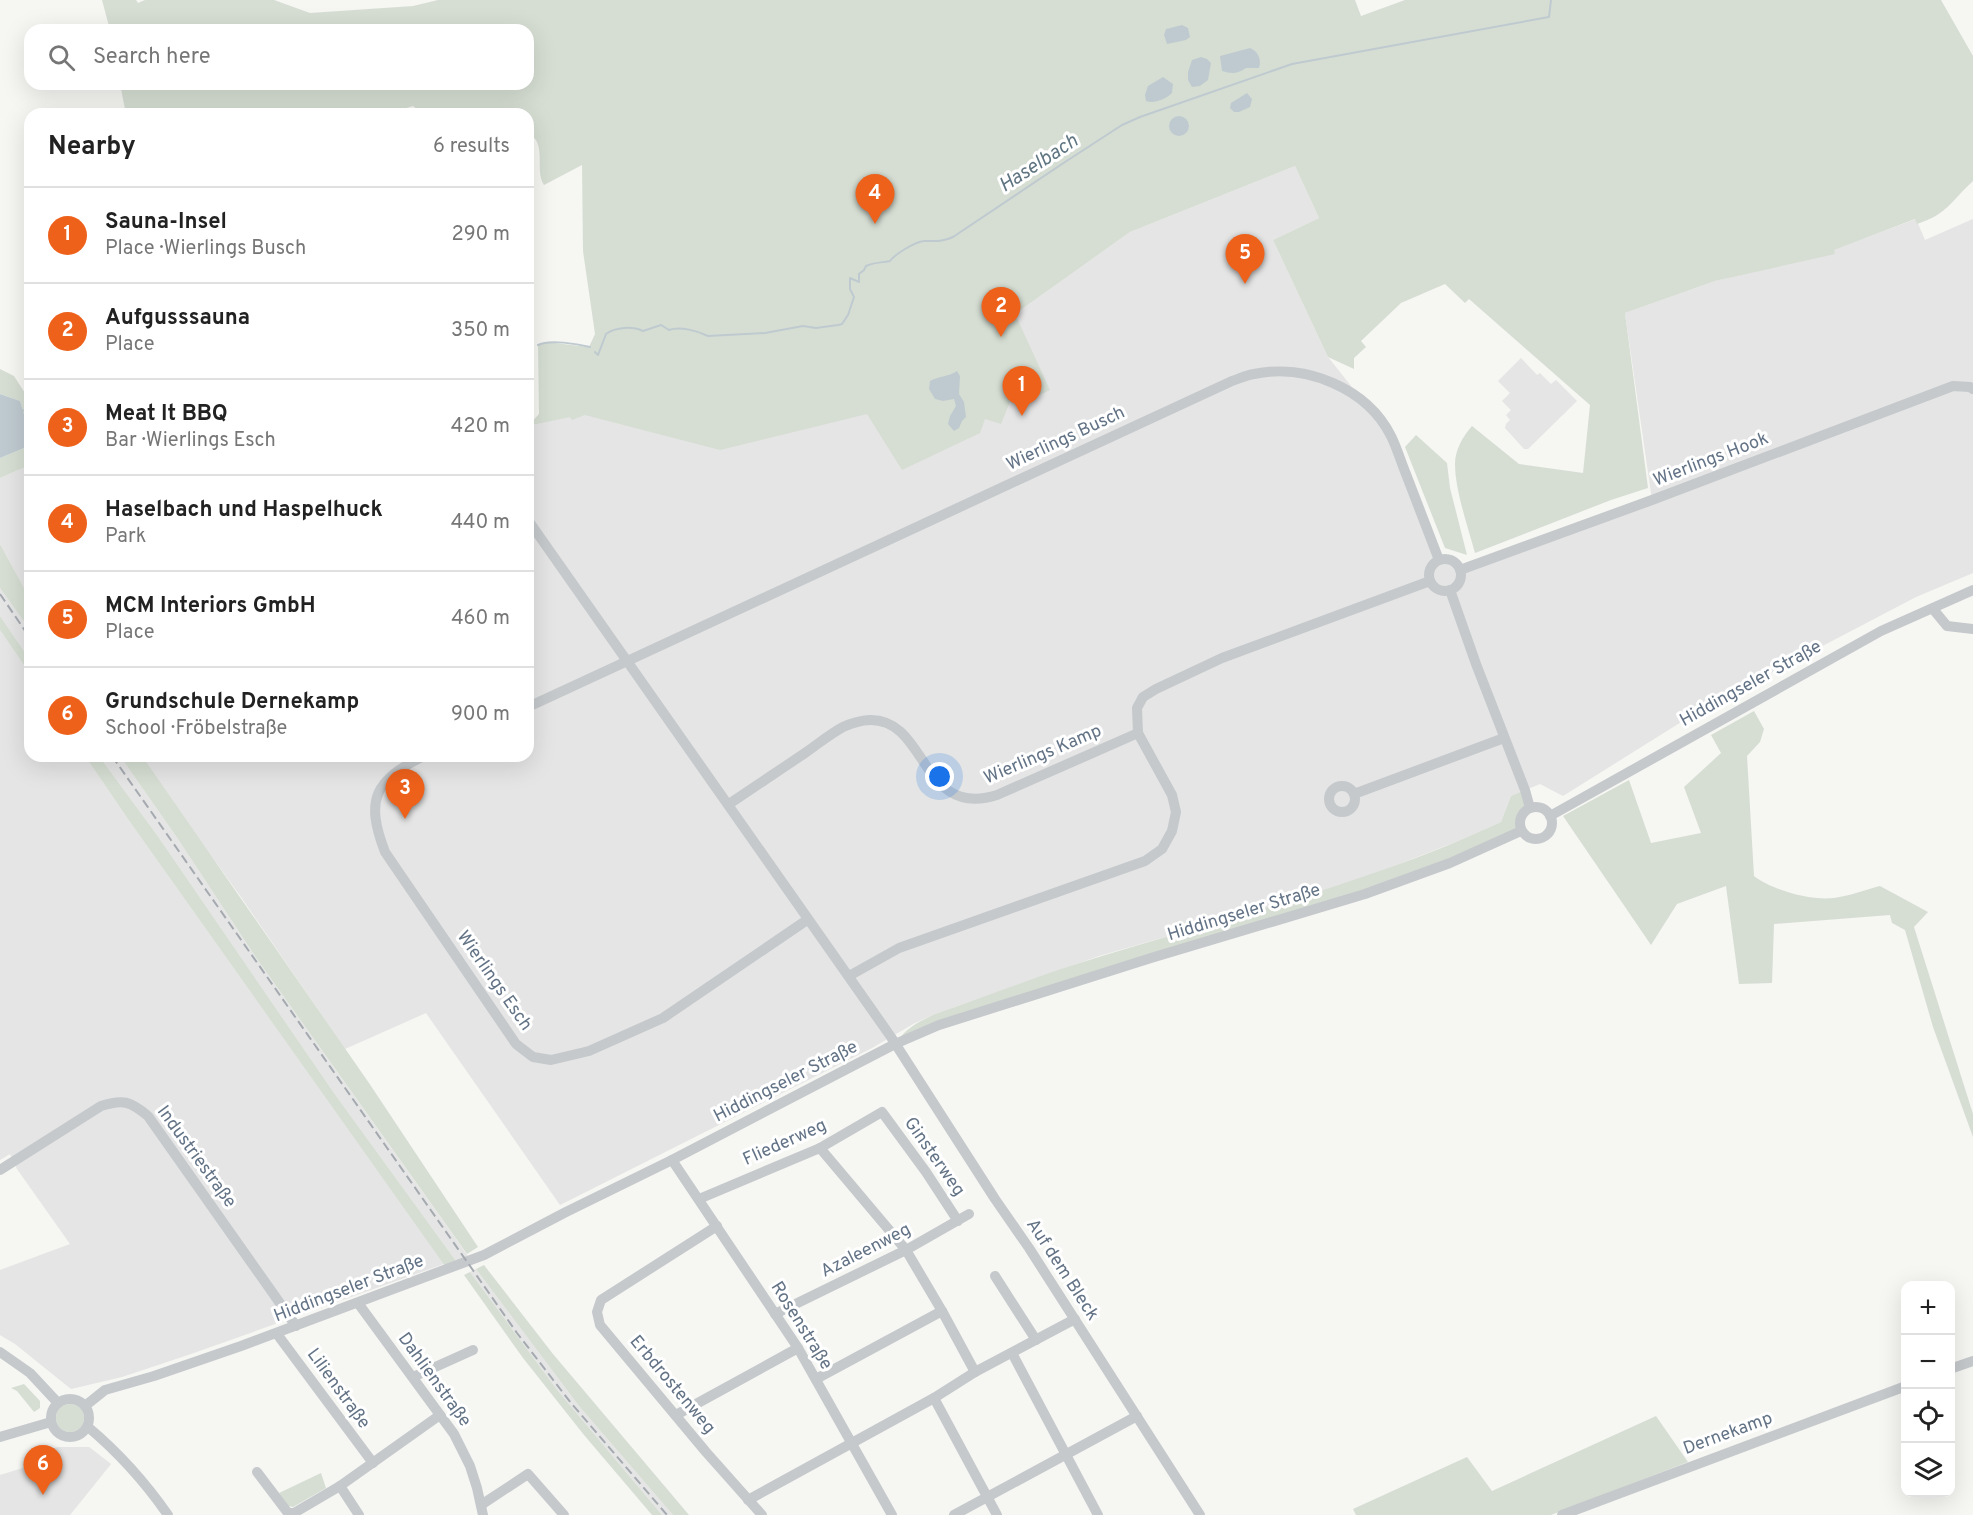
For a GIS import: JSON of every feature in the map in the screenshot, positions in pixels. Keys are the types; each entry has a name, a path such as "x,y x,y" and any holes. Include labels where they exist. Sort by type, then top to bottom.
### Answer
{"street":[{"name":"Wierlings Busch","path":"627,660 1232,381 1252,374 1275,371 1320,378 1358,398 1377,416 1390,435 1439,560"},
{"name":"Wierlings Hook","path":"1460,570 1953,386 1973,389"},
{"path":"534,528 895,1044"},
{"path":"1439,560 1452,561 1460,570 1459,582 1450,590 1438,589 1430,581 1429,571 1434,562 1439,560"},
{"path":"849,976 899,948 1145,861 1162,849 1172,831 1176,812 1172,795 1138,733 1137,708 1143,697 1222,658 1430,581"},
{"path":"1450,590 1530,808"},
{"name":"Hiddingseler Straße","path":"1550,816 1881,631 1973,590"},
{"path":"1933,609 1947,626 1973,629"},
{"path":"534,704 627,660"},
{"name":"Wierlings Kamp","path":"729,804 845,726 869,720 891,724 906,737 936,781 945,789 957,795 980,799 997,795 1138,733"},
{"path":"1354,794 1504,738"},
{"name":"Wierlings Esch","path":"413,762 393,773 377,793 374,811 376,828 385,852 516,1044 533,1057 551,1060 589,1051 663,1018 807,920"},
{"path":"1530,808 1542,808 1550,816 1551,828 1545,837 1535,840 1521,831 1521,817 1530,808"},
{"name":"Hiddingseler Straße","path":"85,1406 105,1390 154,1376 277,1334 484,1255 895,1044 939,1025 1365,894 1450,863 1521,831"},
{"name":"Auf dem Bleck","path":"895,1044 1200,1515"},
{"name":"Industriestraße","path":"0,1170 101,1106 116,1101 134,1104 148,1116 296,1326"},
{"name":"Fliederweg","path":"699,1199 820,1148 882,1112"},
{"name":"Ginsterweg","path":"882,1112 958,1221"},
{"path":"820,1148 906,1250 975,1372"},
{"name":"Rosenstraße","path":"672,1160 798,1348 892,1515"},
{"name":"Azaleenweg","path":"775,1314 906,1250 969,1214"},
{"name":"Erbdrostenweg","path":"717,1226 601,1300 597,1312 600,1325 762,1515"},
{"path":"995,1276 1036,1340"},
{"name":"Dahlienstraße","path":"358,1303 454,1434 470,1466 482,1510"},
{"path":"816,1379 942,1311"},
{"path":"748,1500 934,1398 975,1372 1075,1319"},
{"name":"Lilienstraße","path":"277,1334 372,1463"},
{"path":"676,1415 798,1348"},
{"path":"413,1377 473,1350"},
{"path":"0,1352 30,1373 58,1403"},
{"path":"1012,1353 1098,1515"},
{"path":"1955,1367 1973,1361"},
{"name":"Dernekamp","path":"1562,1515 1901,1388"},
{"path":"934,1398 997,1515"},
{"path":"72,1399 85,1406 90,1420 83,1433 68,1438 54,1430 51,1422 53,1408 58,1403 72,1399"},
{"path":"257,1472 288,1513 294,1513 340,1486 441,1415"},
{"path":"954,1515 1137,1416"},
{"path":"0,1437 51,1422"},
{"path":"88,1427 110,1445 132,1469 168,1515"},
{"path":"482,1510 528,1474 564,1515"},
{"path":"340,1486 359,1515"}],"shaded area":[{"path":"102,0 136,0 138,3 145,0 274,0 310,13 413,6 438,0 1355,0 1361,16 1405,0 1941,0 1973,56 1973,181 1943,211 1917,224 1915,219 1834,250 1835,254 1715,281 1625,313 1648,488 1475,553 1459,497 1455,464 1458,448 1472,426 1519,464 1583,473 1590,405 1469,299 1465,303 1445,284 1401,303 1361,341 1366,347 1354,358 1354,369 1328,357 1273,240 1319,218 1295,166 1130,232 1015,314 1050,390 1037,396 1021,391 1013,394 1001,424 985,419 980,433 902,470 867,414 720,450 585,415 572,420 570,417 534,425 534,419 539,414 538,345 546,342 589,347 595,334 583,251 582,165 544,185 540,172 538,143 534,137 534,108 416,108 413,106 406,108 125,108 121,90 534,90 534,24 108,24"},
{"path":"1182,25 1188,28 1190,37 1167,44 1164,35 1166,29"},
{"path":"1250,48 1259,56 1259,68 1246,68 1234,73 1222,71 1220,56"},
{"path":"1201,57 1211,63 1208,80 1200,86 1192,87 1188,80 1188,72 1192,60"},
{"path":"1163,77 1173,84 1172,93 1160,100 1146,101 1148,86"},
{"path":"1247,93 1252,99 1250,107 1234,112 1230,108 1231,103"},
{"path":"1179,116 1186,119 1189,126 1186,133 1179,136 1172,133 1169,126 1172,119"},
{"path":"1295,166 1319,218 1273,240 1328,357 1390,435 1443,559 1452,561 1460,570 1652,500 1625,313 1715,281 1834,253 1833,250 1916,219 1925,240 1973,219 1973,573 1916,597 1702,709 1563,796 1540,784 1511,796 1501,822 1379,872 1303,897 1099,956 935,1014 560,1205 426,1013 345,1049 241,897 143,762 534,762 534,425 585,413 914,386 1130,232"},
{"path":"1521,358 1537,375 1540,373 1551,384 1556,380 1577,401 1528,449 1524,449 1505,428 1510,420 1506,415 1511,410 1502,401 1510,393 1498,381"},
{"path":"0,369 14,376 24,392 24,415 20,401 0,394"},
{"path":"957,371 960,376 959,394 964,402 966,417 959,428 954,431 948,424 956,406 954,399 943,401 935,399 929,389 930,381"},
{"path":"0,394 20,401 24,414 24,448 0,458"},
{"path":"1416,435 1447,463 1450,488 1467,555 1445,548 1405,447"},
{"path":"24,448 24,468 0,478 0,458"},
{"path":"24,468 24,588 0,544 0,478"},
{"path":"0,544 24,588 24,622 0,588"},
{"path":"0,588 24,622 24,651 0,616"},
{"path":"0,616 24,651 24,665 0,630"},
{"path":"0,630 24,665 24,762 89,762 444,1264 191,1354 122,1377 71,1389 15,1344 0,1335 0,1270 70,1244 17,1169 10,1154 0,1160"},
{"path":"1754,711 1764,729 1760,742 1747,756 1754,876 1781,890 1814,898 1840,897 1880,886 1928,912 1914,927 1973,1114 1973,1137 1933,1027 1905,930 1892,923 1890,915 1774,924 1772,983 1739,984 1726,886 1677,904 1651,945 1563,816 1629,780 1651,843 1701,833 1684,787 1721,753 1711,735"},
{"path":"89,762 103,762 157,835 334,1093 456,1261 445,1266"},
{"path":"103,762 124,762 257,959 468,1256 456,1261 334,1093 157,835"},
{"path":"124,762 146,762 369,1083 478,1247 467,1254 257,959"},
{"path":"1525,790 1530,808 1521,817 1521,831 1365,894 895,1044 913,1026 935,1014 1081,963 1354,880 1453,843 1501,822 1511,796"},
{"path":"484,1265 553,1354 689,1515 673,1515 579,1406 476,1269"},
{"path":"476,1269 579,1406 673,1515 662,1515 558,1391 470,1272"},
{"path":"470,1272 558,1391 662,1515 652,1515 523,1358 464,1275"},
{"path":"24,1384 40,1401 40,1408 34,1412 17,1391 11,1388"},
{"path":"70,1404 80,1408 84,1418 80,1428 70,1432 60,1428 56,1418 60,1408"},
{"path":"1656,1416 1688,1462 1551,1515 1356,1515 1353,1509 1467,1457 1492,1491"},
{"path":"58,1447 89,1447 111,1464 70,1515 0,1515 0,1475 26,1467 24,1457"},
{"path":"321,1473 326,1488 293,1507 288,1506 279,1493"}],"waterway":[{"name":"Haselbach","path":"595,352 598,355 606,334 624,328 643,331 661,325 669,330 689,330 708,336 765,333 803,326 816,328 842,324 848,315 854,297 850,289 850,278 859,282 859,274 866,266 890,261 920,242 953,237 1122,125 1292,64 1549,17 1551,0"},
{"name":"Haselbach","path":"538,345 556,342 590,347"}],"railway":[{"path":"0,594 24,629"},
{"path":"116,762 517,1333 571,1403 667,1515"}],"place":[{"name":"Haselbach und Haspelhuck","path":"875,224"},
{"name":"MCM Interiors GmbH","path":"1245,284"},
{"name":"Aufgusssauna","path":"1001,337"},
{"name":"Sauna-Insel","path":"1022,416"},
{"name":"Meat It BBQ","path":"405,819"},
{"name":"Grundschule Dernekamp","path":"43,1495"}]}
